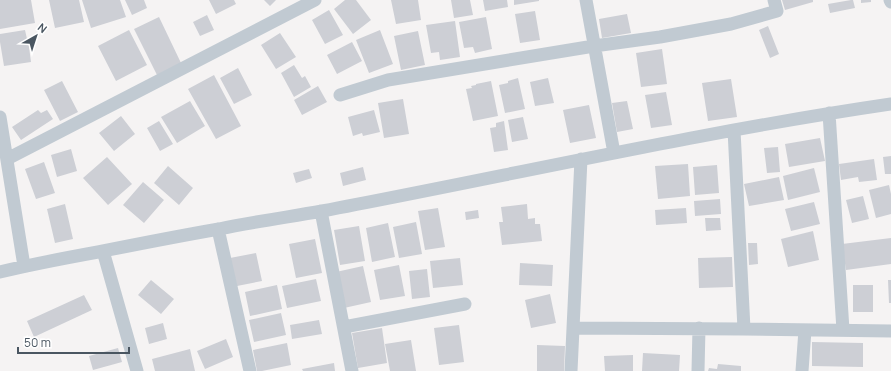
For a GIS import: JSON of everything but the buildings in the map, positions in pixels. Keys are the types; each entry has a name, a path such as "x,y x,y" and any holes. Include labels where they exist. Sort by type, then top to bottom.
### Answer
{"street":[{"path":"7,159 315,0"},
{"path":"586,0 614,153"},
{"path":"340,95 388,80 594,46 660,38 731,24 777,11 774,0"},
{"path":"0,272 24,266 218,229 321,211 580,159 829,113 891,104"},
{"path":"829,113 843,330"},
{"path":"0,117 24,266"},
{"path":"734,130 744,329"},
{"path":"571,371 580,159"},
{"path":"321,211 352,371"},
{"path":"218,229 250,371"},
{"path":"103,251 137,371"},
{"path":"344,327 465,304"},
{"path":"573,328 891,331"},
{"path":"698,371 699,328"},
{"path":"802,371 805,330"}]}
